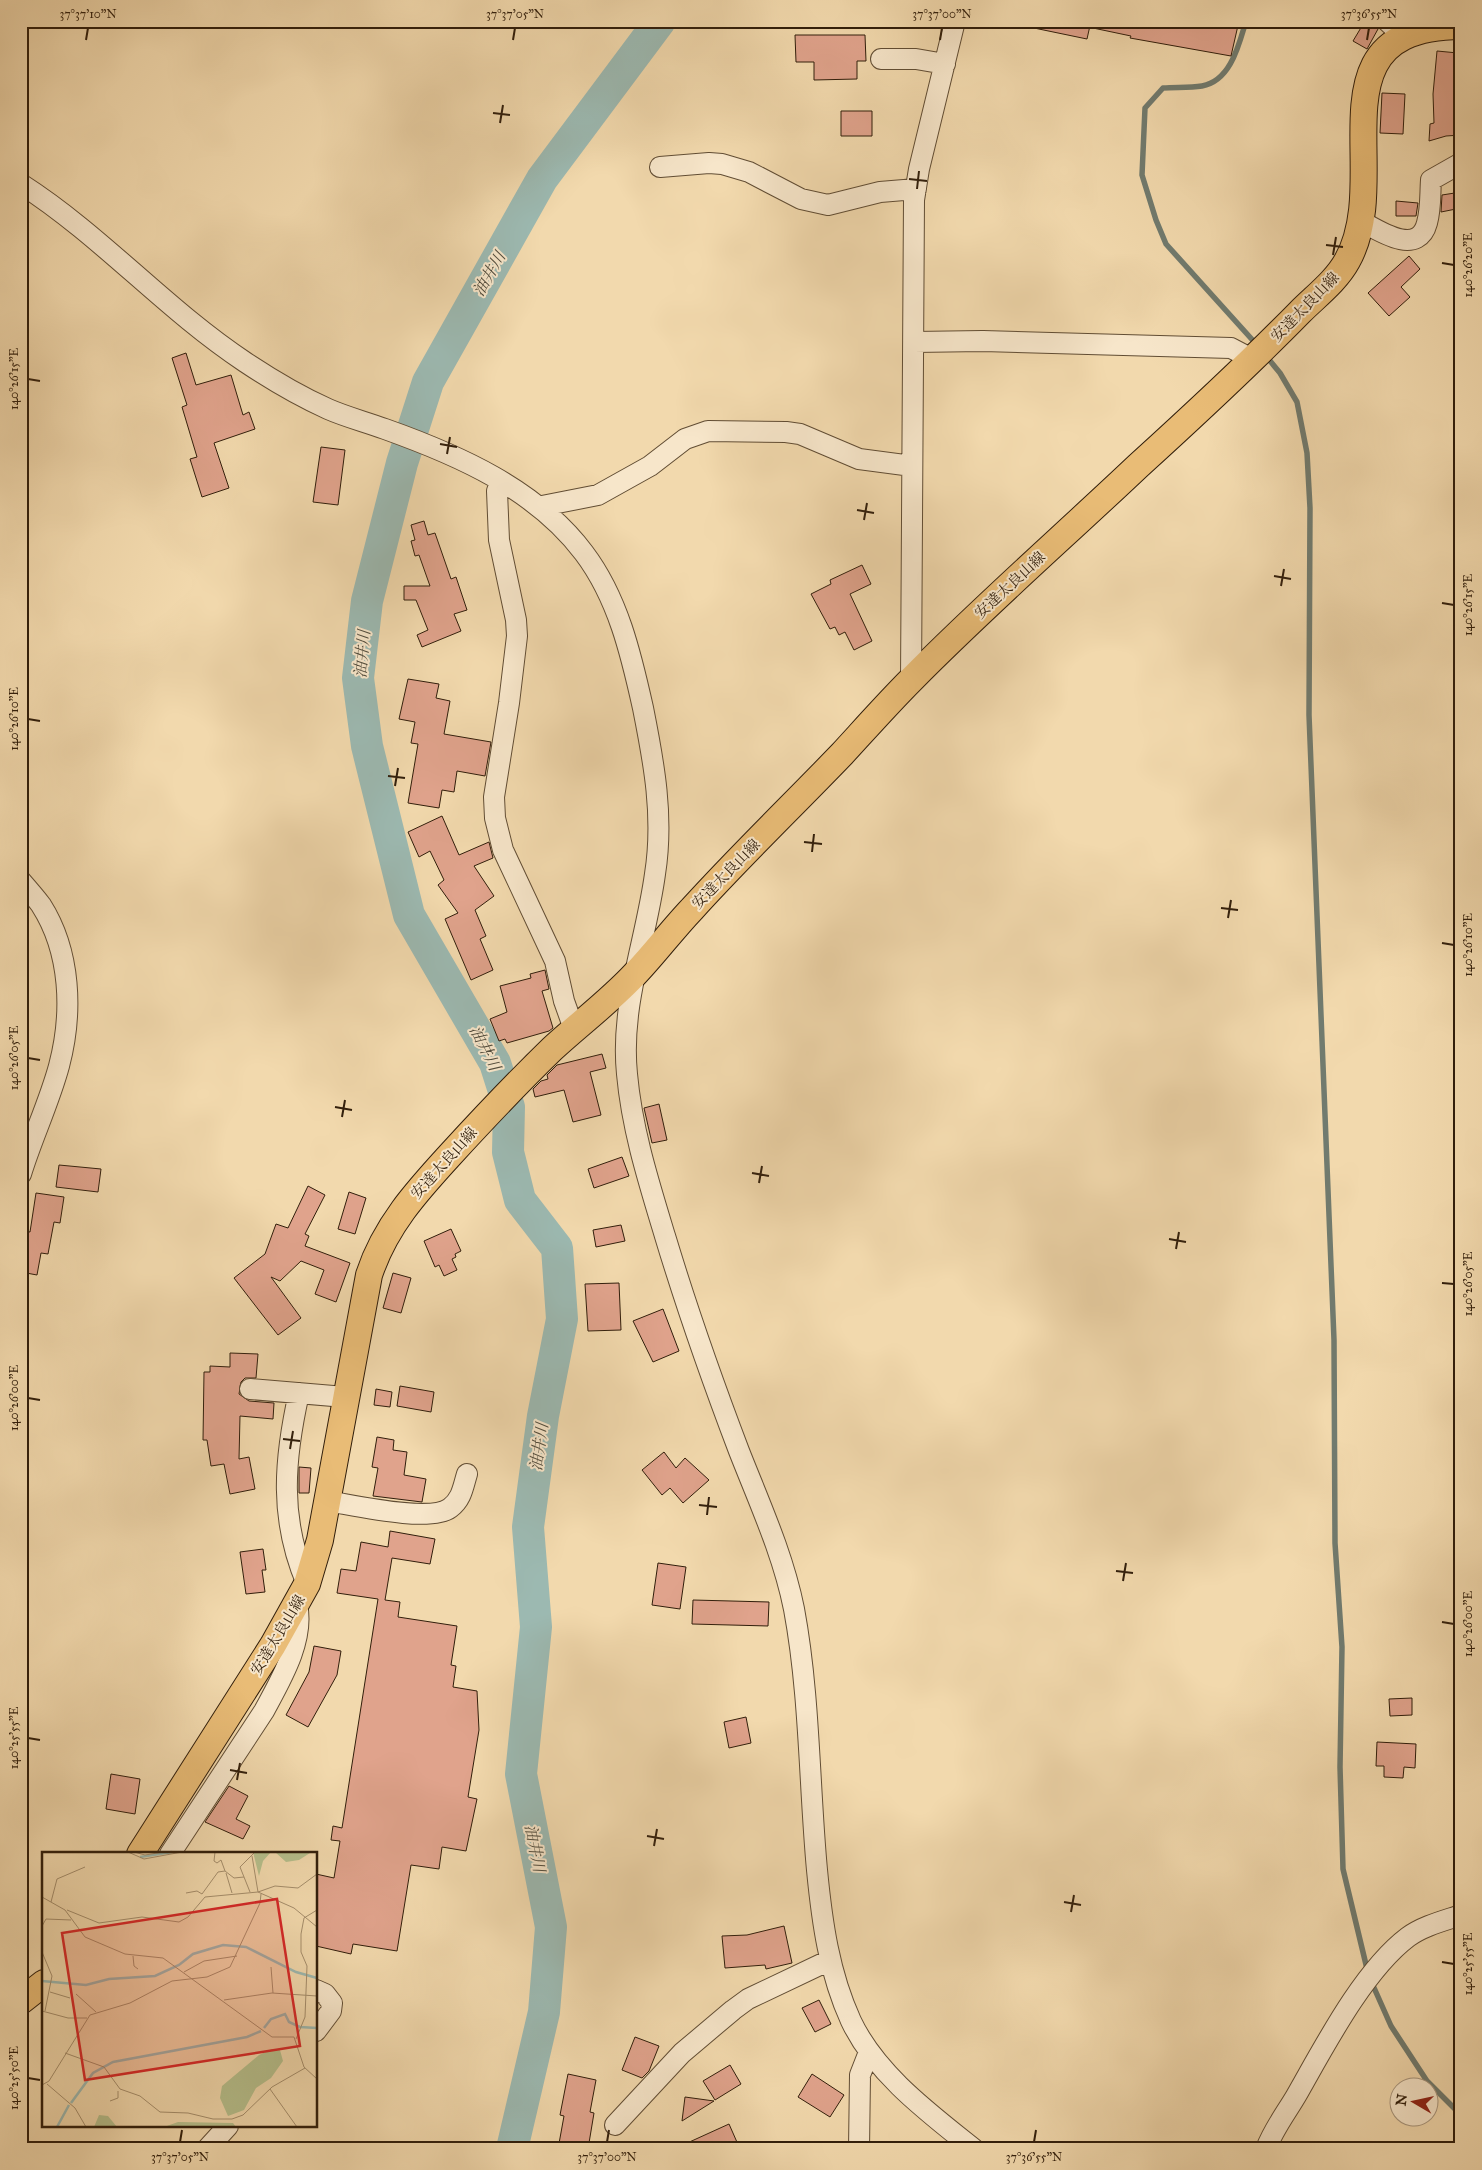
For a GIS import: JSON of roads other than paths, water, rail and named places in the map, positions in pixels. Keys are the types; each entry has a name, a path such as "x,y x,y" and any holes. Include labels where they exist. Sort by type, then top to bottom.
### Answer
{"main road":[{"name":"安達太良山線","path":"141,1852 302,1594 320,1540 362,1305 375,1257 399,1214 528,1072 632,977 692,909 911,680 1259,353 1344,266 1352,250 1361,221 1366,176 1363,108 1366,86 1381,55 1388,47 1395,29 1461,26"},
{"path":"21,2001 42,1985"}],"street":[{"path":"911,680 916,189 956,21"},
{"path":"880,59 916,59 945,64"},
{"path":"660,167 709,162 722,164 749,172 801,199 828,205 880,192 916,189"},
{"path":"1361,221 1392,238 1409,240 1418,238 1424,231 1427,223 1431,180 1461,163"},
{"path":"21,184 59,208 204,333 286,389 333,411 441,450 501,481 542,506 584,553 607,590 626,637 653,755 659,814 656,869 632,977 627,1021 626,1071 642,1161 685,1302 770,1530 793,1604 807,1726 812,1818 822,1928 830,1960 851,2021 869,2052 918,2105 974,2149"},
{"path":"914,342 983,341 1231,348 1259,353"},
{"path":"542,506 598,495 650,466 685,439 708,431 786,432 800,434 859,459 912,466"},
{"path":"501,481 497,491 499,540 516,620 517,636 509,703 494,797 495,818 503,850 555,961 564,1001 574,1029"},
{"path":"21,882 41,905 56,939 66,975 68,1000 59,1066 24,1153 21,1174"},
{"path":"250,1389 345,1397"},
{"path":"171,1852 264,1711 276,1689 292,1650 299,1626 302,1594 291,1539 287,1492 288,1439 299,1393"},
{"path":"327,1501 413,1514 436,1513 450,1508 461,1495 467,1474"},
{"path":"1266,2149 1316,2060 1359,1992 1382,1963 1409,1937 1430,1926 1461,1915"},
{"path":"615,2125 682,2053 733,2010 748,1999 830,1960"},
{"path":"318,1991 325,1994 332,2003 331,2011 318,2028"},
{"path":"858,2149 860,2075 869,2052"},
{"path":"208,2149 226,2128"}],"waterway":[{"name":"油井川","path":"512,2149 544,2012 551,1927 521,1774 536,1627 528,1527 543,1416 562,1319 557,1248 520,1200 508,1152 509,1107 495,1063 409,915 367,746 358,678 367,601 402,463 428,382 542,179 660,21"},
{"path":"1246,21 1237,50 1227,69 1220,77 1212,83 1202,86 1163,88 1145,108 1142,175 1156,220 1166,244 1257,345"},
{"path":"1266,356 1280,373 1297,402 1307,453 1310,508 1309,715 1334,1340 1335,1543 1342,1647 1340,1767 1343,1869 1368,1973"},
{"path":"1371,1981 1391,2026 1427,2081 1461,2115"}]}
